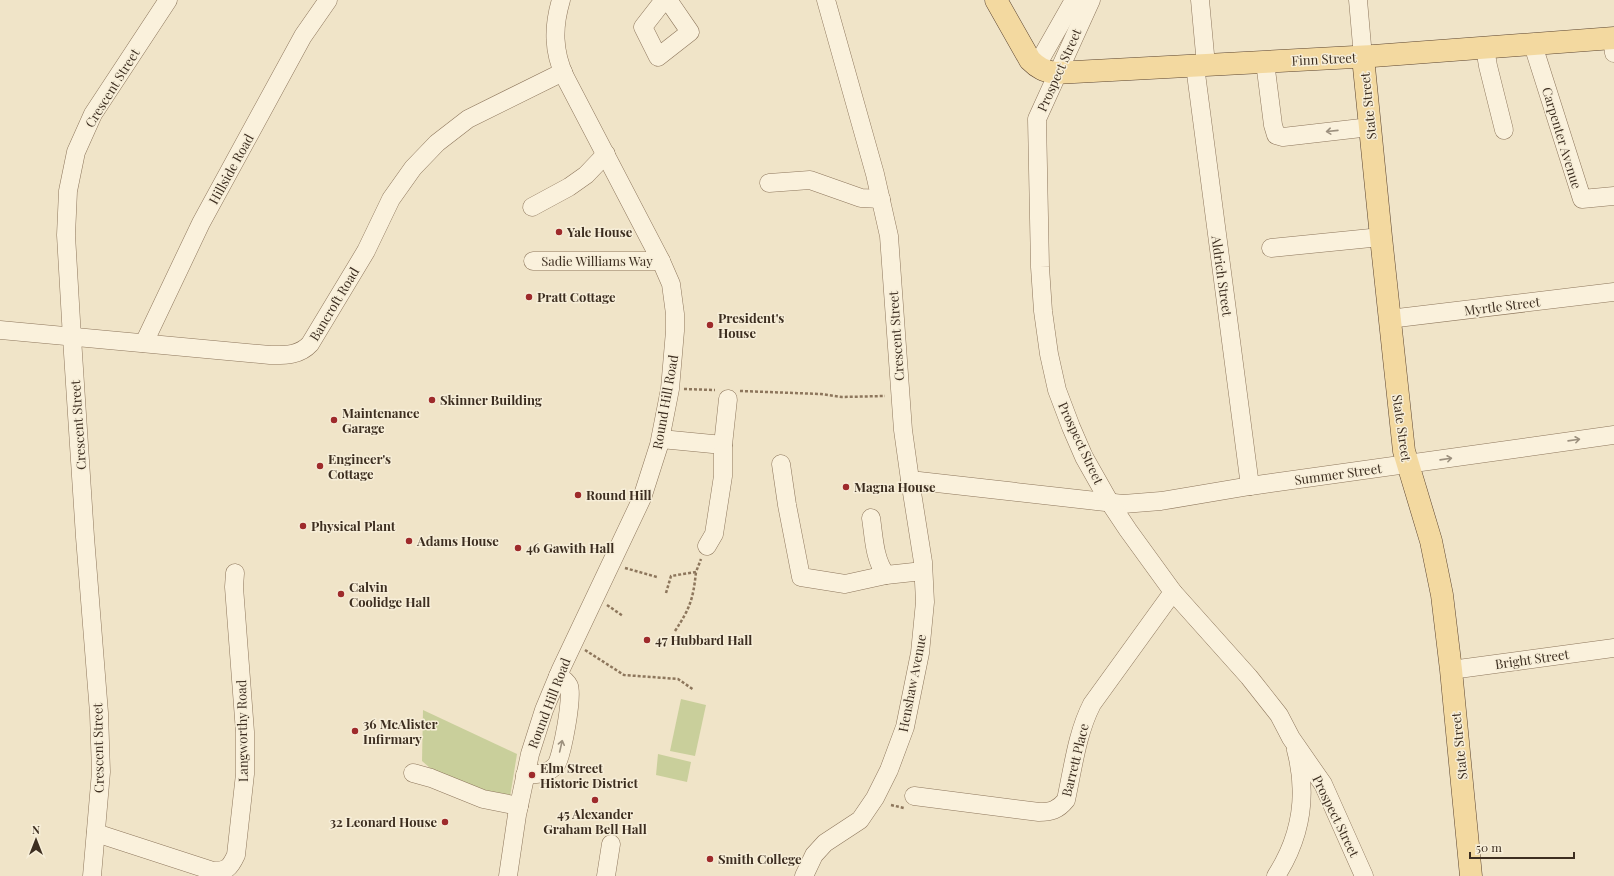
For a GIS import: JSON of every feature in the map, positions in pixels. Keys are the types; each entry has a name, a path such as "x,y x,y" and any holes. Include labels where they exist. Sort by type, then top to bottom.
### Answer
{"main road":[{"name":"Prospect Street","path":"996,0 1023,50 1036,67"},
{"name":"Finn Street","path":"1036,67 1044,71 1055,73 1363,57 1534,45 1613,43"},
{"name":"State Street","path":"1363,57 1399,416 1407,464 1427,527 1436,562 1442,595 1451,670 1471,876"}],"street":[{"name":"Crescent Street","path":"92,876 101,772 99,713 85,537 72,338 66,235 68,190 76,152 93,114 168,0"},
{"name":"Hillside Road","path":"144,343 201,222 304,36 328,0"},
{"name":"Round Hill Road","path":"508,876 519,806 530,754 557,671 642,498 651,473 661,438 670,389 676,331 672,289 661,261 563,72 557,54 554,37 556,19 561,0"},
{"path":"664,0 643,27 658,57 690,32 668,0"},
{"name":"Crescent Street","path":"826,0 881,199 890,245 902,423 910,480"},
{"name":"Prospect Street","path":"1036,67 1074,0"},
{"name":"Prospect Street","path":"1091,0 1037,119 1040,267 1048,354 1057,390 1084,457 1110,503 1173,592 1270,702 1291,738 1323,784 1364,876"},
{"name":"Aldrich Street","path":"1200,0 1201,66 1250,486"},
{"name":"State Street","path":"1358,0 1363,57"},
{"name":"Carpenter Avenue","path":"1534,45 1582,199 1614,196"},
{"path":"1485,48 1504,130"},
{"path":"1265,62 1273,125 1276,135 1279,136 1370,127"},
{"name":"Bancroft Road","path":"0,330 72,338 270,354 284,354 304,350 310,344 366,251 391,199 413,168 437,143 468,119 563,72"},
{"path":"532,207 570,187 586,175 606,154"},
{"path":"769,183 810,180 861,198 881,199"},
{"path":"1271,248 1381,237"},
{"name":"Sadie Williams Way","path":"533,261 661,261"},
{"name":"Myrtle Street","path":"1389,319 1614,292"},
{"path":"707,546 714,534 723,476 723,446 728,393"},
{"name":"Summer Street","path":"1110,503 1123,504 1161,501 1250,486 1614,435"},
{"path":"661,438 723,446"},
{"path":"781,464 786,505 801,576 845,584 886,575 923,571"},
{"path":"910,480 1110,503"},
{"name":"Henshaw Avenue","path":"804,876 814,855 825,843 860,820 875,798 890,770 906,727 920,653 925,602 919,530 910,480"},
{"path":"871,518 876,550 881,569 886,575"},
{"name":"Langworthy Road","path":"96,833 213,871 222,871 232,865 236,855 246,774 245,732 234,587 235,573"},
{"name":"Barrett Place","path":"914,796 1039,812 1055,810 1061,807 1066,800 1078,741 1084,721 1092,704 1173,592"},
{"name":"Bright Street","path":"1451,670 1614,648"},
{"path":"525,775 540,774 550,770 557,764 568,720 571,694 569,686 557,671"},
{"name":"Prospect Street","path":"1276,876 1296,836 1301,812 1301,775 1291,738"},
{"path":"413,773 430,778 483,800 519,806"},
{"path":"606,876 611,844"}],"path":[{"path":"682,389 728,393 886,396"},
{"path":"675,631 688,612 694,593 696,572 707,546"},
{"path":"623,567 657,577"},
{"path":"666,593 671,576 696,572"},
{"path":"606,604 623,616"},
{"path":"585,650 624,675 678,679 694,690"}],"green space":[{"path":"681,699 706,705 695,756 670,751"},
{"path":"423,710 517,754 509,803 437,774 422,761"},
{"path":"658,754 691,762 687,782 656,775"}],"place":[{"name":"Yale House","path":"559,232"},
{"name":"Pratt Cottage","path":"529,297"},
{"name":"President's House","path":"710,325"},
{"name":"Skinner Building","path":"432,400"},
{"name":"Maintenance Garage","path":"334,420"},
{"name":"Engineer's Cottage","path":"320,466"},
{"name":"Magna House","path":"846,487"},
{"name":"Round Hill","path":"578,495"},
{"name":"Physical Plant","path":"303,526"},
{"name":"Adams House","path":"409,541"},
{"name":"46 Gawith Hall","path":"518,548"},
{"name":"Calvin Coolidge Hall","path":"341,594"},
{"name":"47 Hubbard Hall","path":"647,640"},
{"name":"36 McAlister Infirmary","path":"355,731"},
{"name":"Elm Street Historic District","path":"532,775"},
{"name":"45 Alexander Graham Bell Hall","path":"595,800"},
{"name":"32 Leonard House","path":"445,822"},
{"name":"Smith College","path":"710,859"}]}
